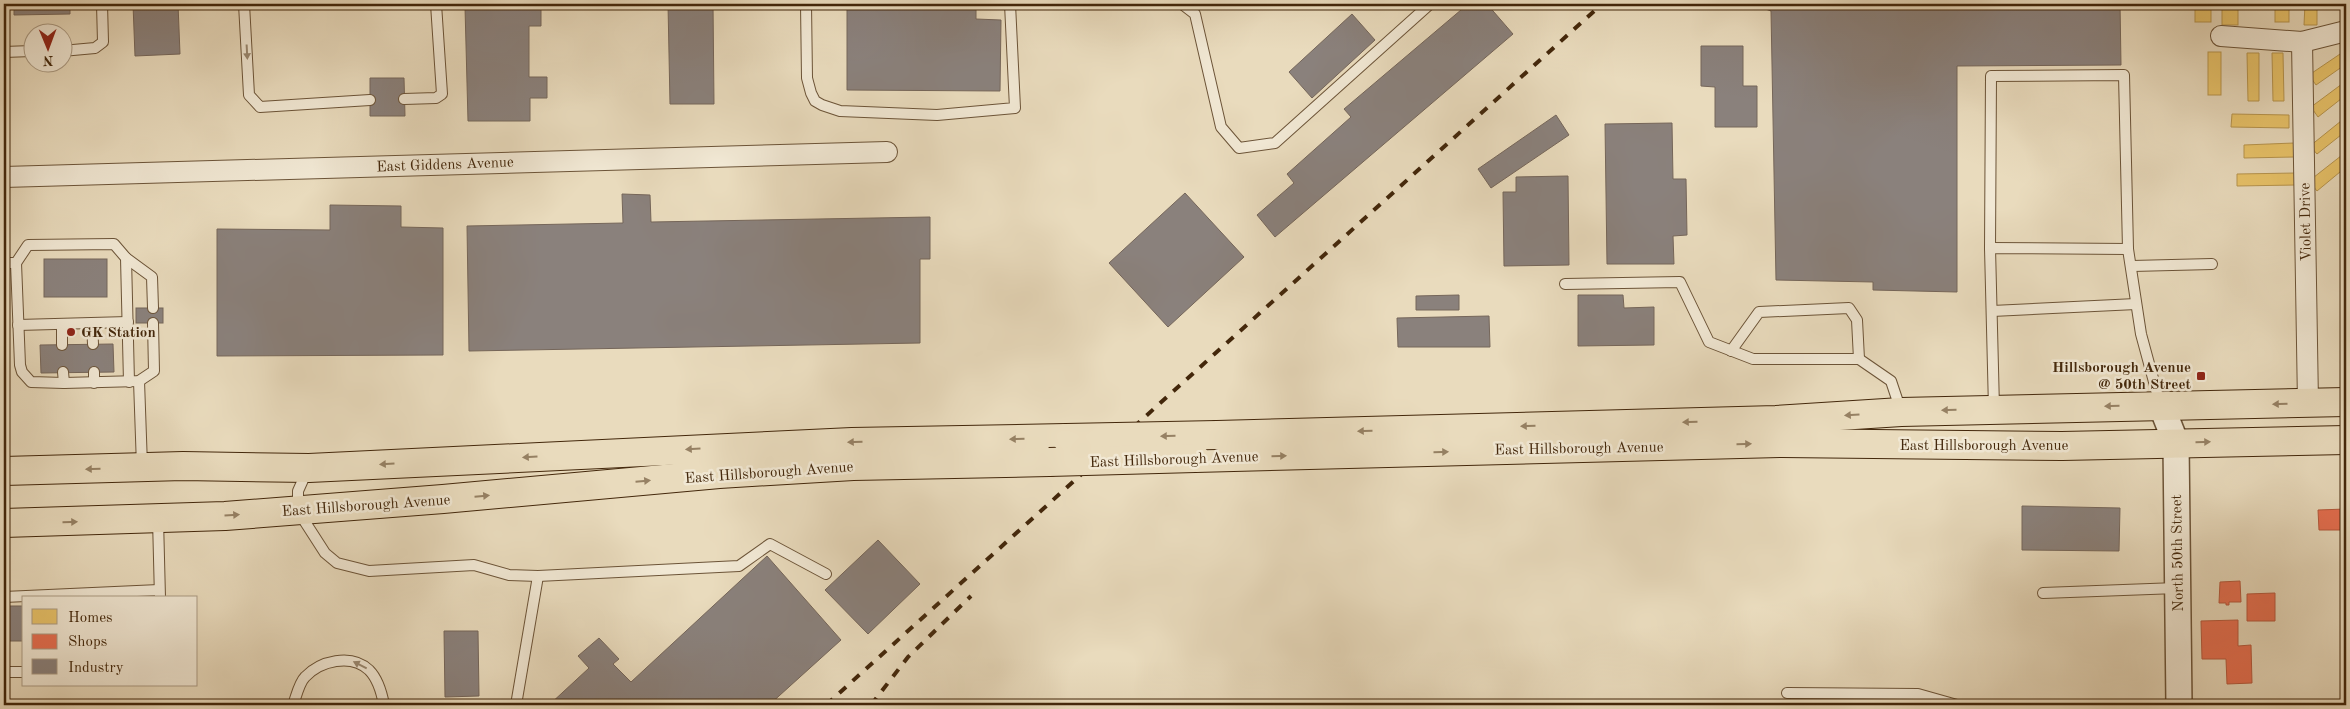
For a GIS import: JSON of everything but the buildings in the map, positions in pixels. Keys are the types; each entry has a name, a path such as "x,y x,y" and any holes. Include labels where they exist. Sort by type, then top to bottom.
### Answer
{"main road":[{"name":"East Hillsborough Avenue","path":"4,471 142,468 309,468 852,442 1217,435 1776,420 1901,412 1994,409 2346,402"},
{"name":"East Hillsborough Avenue","path":"4,523 158,519 298,510 719,474 853,466 1782,443 2062,446 2346,440"},
{"path":"4,459 32,470"},
{"path":"4,536 30,523"}],"street":[{"path":"2221,36 2302,42 2346,31"},
{"name":"Violet Drive","path":"2302,42 2308,403"},
{"name":"East Giddens Avenue","path":"4,177 887,152"},
{"name":"North 50th Street","path":"2160,405 2176,443 2179,705"}],"lane":[{"path":"72,50 95,48 103,42 102,4"},
{"path":"244,4 249,95 260,107 370,100"},
{"path":"404,99 436,98 442,94 436,4"},
{"path":"806,4 807,78 815,101 840,111 937,115 1015,108 1010,4"},
{"path":"1182,4 1195,14 1221,127 1239,148 1275,143 1430,4"},
{"path":"4,52 22,51"},
{"path":"1994,409 1990,248 1991,76 2124,75 2128,249 2141,334 2160,405"},
{"path":"152,308 152,277 126,258 114,244 28,245 16,263 20,365 26,378 39,384 134,381 154,372 152,323"},
{"path":"1990,248 2128,249"},
{"path":"126,258 128,322 142,468"},
{"path":"4,264 16,263"},
{"path":"2132,266 2212,264"},
{"path":"1565,284 1680,282 1709,342 1753,359 1859,359 1891,381 1901,412"},
{"path":"1992,311 2136,304"},
{"path":"1731,351 1759,312 1849,308 1857,320 1859,359"},
{"path":"18,325 128,322"},
{"path":"62,324 62,345"},
{"path":"92,324 93,344"},
{"path":"64,372 64,384"},
{"path":"94,372 94,383"},
{"path":"309,468 298,491 298,510 325,553 337,563 369,571 474,565 509,575 538,576 739,566 770,544 826,574"},
{"path":"56,596 159,594 158,519"},
{"path":"516,705 538,576"},
{"path":"2043,593 2178,588"},
{"path":"4,597 22,597"},
{"path":"293,705 304,678 323,663 351,661 368,670 381,690 384,705"},
{"path":"4,672 22,672"},
{"path":"1787,693 1918,694 1957,705"}],"railway":[{"path":"826,705 1602,4"},
{"path":"871,705 908,657 971,596"}],"place":[{"name":"GK Station","path":"71,332"},
{"name":"Hillsborough Avenue @ 50th Street","path":"2201,376"}]}
